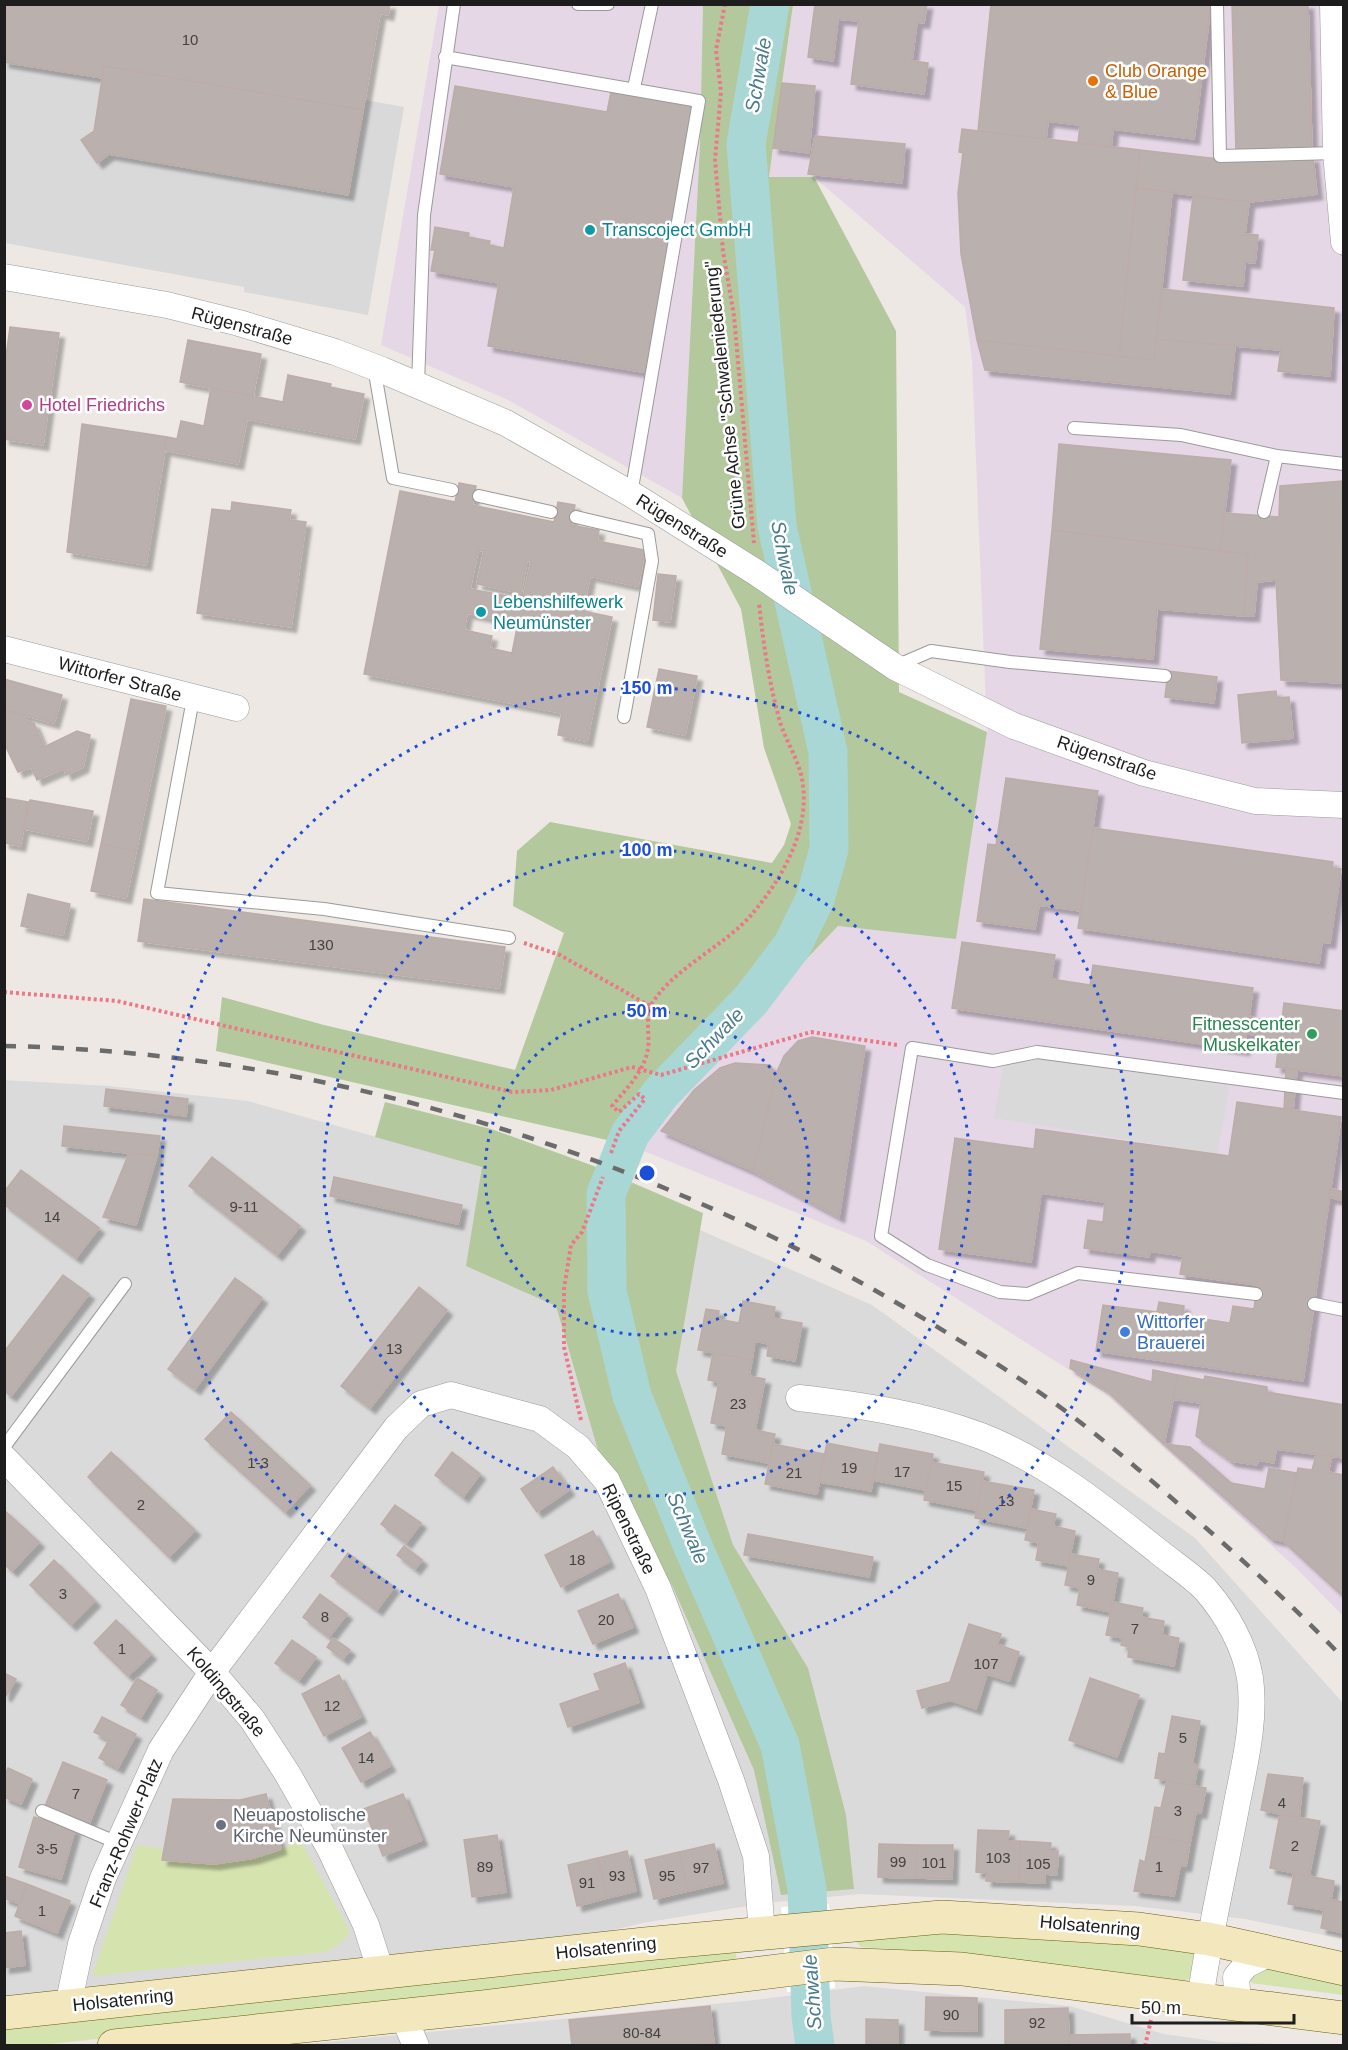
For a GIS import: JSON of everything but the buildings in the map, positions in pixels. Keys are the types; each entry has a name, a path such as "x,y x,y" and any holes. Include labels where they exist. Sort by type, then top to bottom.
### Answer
{"main road":[{"name":"Holsatenring","path":"4,2013 381,1972 831,1926 942,1917 1128,1928 1209,1939 1268,1954 1344,1969"},
{"path":"114,2046 834,1964 962,1969 1344,2018"}],"street":[{"path":"1332,4 1336,153 1344,242"},
{"name":"Rügenstraße","path":"4,277 167,305 229,320 335,352 374,367 506,423 631,494 763,577 895,667 1014,726 1144,773 1256,801 1344,805"},
{"name":"Wittorfer Straße","path":"4,649 192,699 236,708"},
{"name":"Ripenstraße","path":"212,1672 396,1428 422,1404 452,1395 540,1419 578,1448 607,1480 658,1588 731,1780 756,1856 772,1932"},
{"path":"799,1398 842,1403 927,1420 948,1425 1001,1445 1052,1474 1123,1523 1204,1589 1226,1617 1241,1647 1250,1677 1252,1710 1246,1757 1209,1939 1200,2000"},
{"name":"Koldingstraße","path":"5,1459 212,1672 252,1719 318,1829 366,1925 381,1972"},
{"name":"Franz-Rohwer-Platz","path":"68,2006 81,1944 118,1842 161,1750 212,1672"},
{"path":"1238,2004 1236,1977 1246,1965 1268,1954"},
{"path":"403,2014 416,2046"}],"lane":[{"path":"418,385 424,215 454,4"},
{"path":"578,4 608,4"},
{"path":"634,88 652,4"},
{"path":"1217,4 1220,156 1336,153"},
{"path":"446,57 699,101 631,494"},
{"path":"374,367 393,478 452,490"},
{"path":"1074,428 1181,435 1277,456 1344,464"},
{"path":"1264,512 1277,456"},
{"path":"479,496 551,512"},
{"path":"576,517 648,534"},
{"path":"648,534 668,518"},
{"path":"624,717 652,561 648,534"},
{"path":"895,667 931,651 1010,662 1165,676"},
{"path":"192,699 158,892 324,909 509,938"},
{"path":"1256,1294 1078,1273 1028,1294 1000,1292 927,1265 881,1236 912,1048 993,1061 1036,1052 1344,1093"},
{"path":"4,1447 125,1284"},
{"path":"1314,1304 1344,1310"},
{"path":"42,1811 118,1842"}],"path":[{"name":"Grüne Achse \"Schwaleniederung\"","path":"650,1006 674,980 718,946 751,915 786,864 798,833 804,787 771,688 763,577 734,316 723,251 715,160 721,92 716,50 725,4"},
{"path":"509,938 560,956 650,1006 648,1050 641,1070 612,1106 619,1112 639,1094 645,1099 619,1131 612,1154"},
{"path":"4,992 117,1001 512,1092 550,1090 632,1067 661,1074 811,1032 912,1048"},
{"path":"578,1448 582,1428 564,1347 564,1290 571,1245 582,1232 603,1177"},
{"path":"1145,2046 1152,2016"}],"shaded area":[{"path":"439,5 703,5 700,144 682,498 508,400 381,345"},
{"path":"793,5 1333,5 1344,242 1343,1616 1297,1569 1104,1392 866,1241 629,1145 838,926 955,938 987,732 972,360 965,307 814,177 769,178"},
{"path":"4,62 102,78 94,131 81,141 97,163 109,154 348,195 365,100 404,107 368,315 244,292 244,287 5,243"},
{"path":"1032,1057 1230,1086 1217,1154 994,1118 1003,1067"},
{"path":"4,1080 109,1086 248,1101 684,1223 872,1305 1195,1538 1343,1703 1343,1939 1245,1919 1135,1906 860,1894 766,1903 643,1923 481,1961 5,2011"},
{"path":"864,1986 1070,2006 1164,2034 1220,2042 1343,2046 286,2046 755,2000"}],"green space":[{"path":"703,5 793,5 769,177 814,177 896,331 899,692 987,732 956,939 838,926 629,1145 216,1051 222,997 324,1025 515,1070 564,933 513,906 517,851 550,822 772,863 784,845 791,824 764,748 741,609 682,498 700,144"},
{"path":"385,1102 491,1129 591,1165 703,1213 676,1371 733,1545 808,1668 846,1815 854,1889 781,1895 754,1770 671,1583 607,1481 556,1306 466,1266 482,1167 375,1137"},
{"path":"301,1841 350,1932 341,1943 326,1952 92,1976 137,1845 164,1849 162,1860 214,1864 254,1858"},
{"path":"1041,1931 1196,1952 1191,1978 1182,1981 948,1953 861,1947 856,1942 858,1935"},
{"path":"728,1947 736,1952 737,1963 415,2006 40,2045 5,2045 4,2025"},
{"path":"1271,1966 1343,1981 1343,1995 1251,1983 1250,1979 1258,1971"}],"pier":[{"path":"829,1904 835,1988 787,1992 781,1907"}],"waterway":[{"name":"Schwale","path":"770,4 746,144 777,526 828,752 829,849 815,899 792,946 751,1000 661,1093 630,1134 606,1194 607,1291 632,1396 694,1549 780,1745 807,1889 811,2016 815,2046"}],"railway":[{"path":"4,1046 126,1053 246,1068 366,1092 483,1123 598,1162 711,1208 820,1261 926,1320 1051,1400 1120,1454 1206,1528 1311,1625 1344,1659"}],"place":[{"name":"Club Orange & Blue","path":"1093,81"},
{"name":"Transcoject GmbH","path":"590,230"},
{"name":"Hotel Friedrichs","path":"27,405"},
{"name":"Lebenshilfewerk Neumünster","path":"481,612"},
{"name":"Fitnesscenter Muskelkater","path":"1312,1034"},
{"name":"Wittorfer Brauerei","path":"1125,1332"},
{"name":"Neuapostolische Kirche Neumünster","path":"221,1825"}]}
